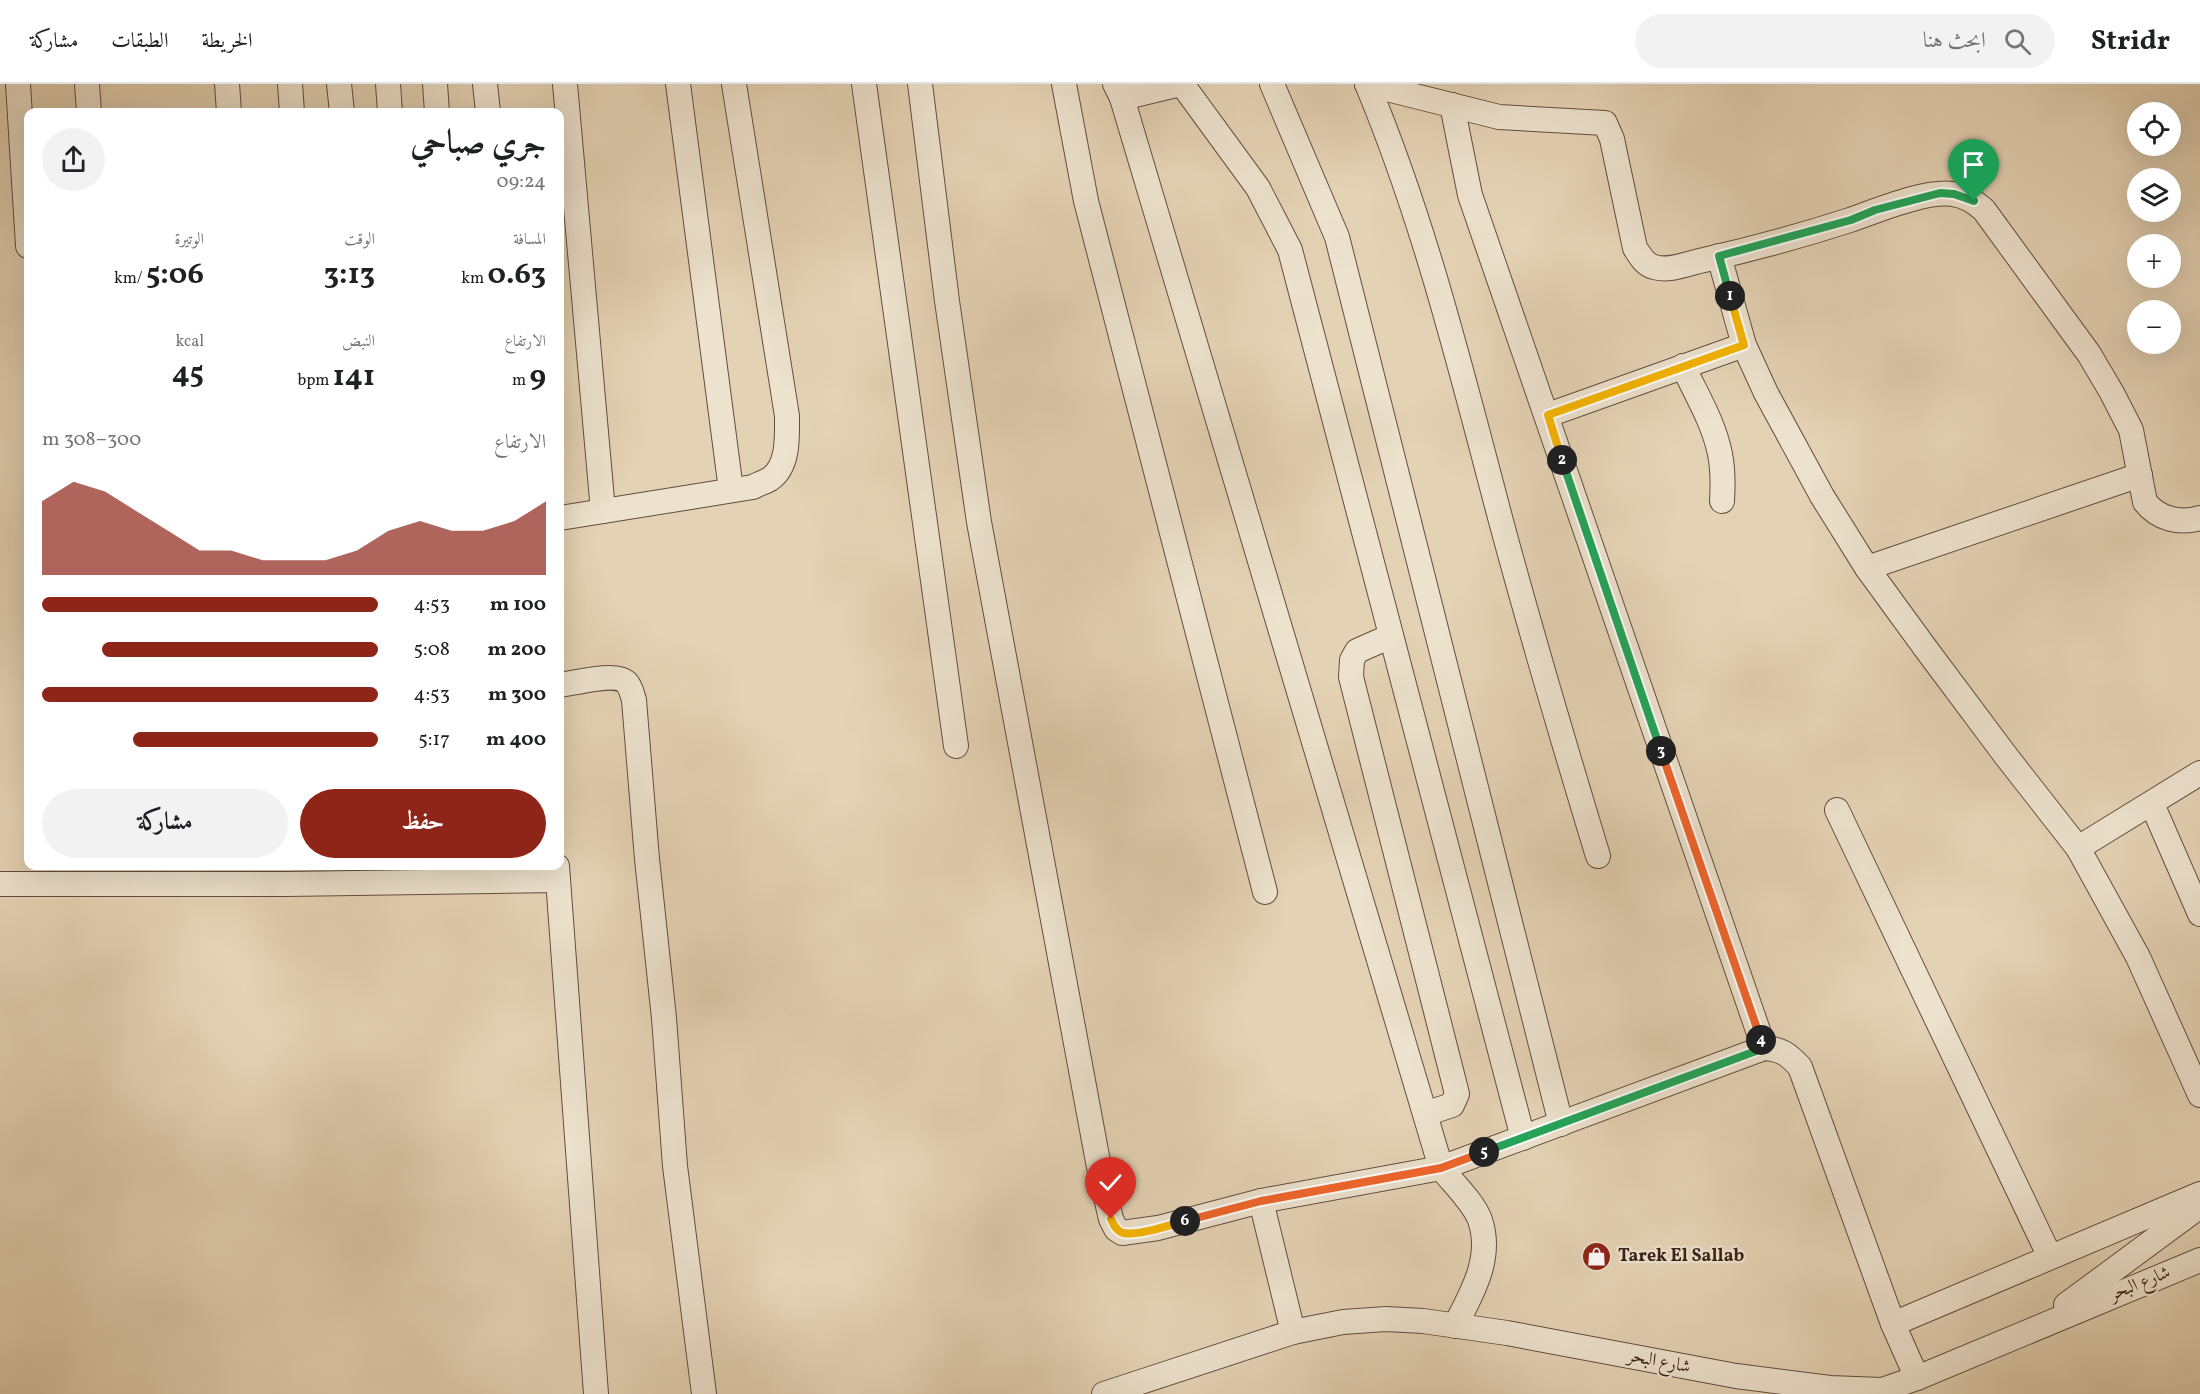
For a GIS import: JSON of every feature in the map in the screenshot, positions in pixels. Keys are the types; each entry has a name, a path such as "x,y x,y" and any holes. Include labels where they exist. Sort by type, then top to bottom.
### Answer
{"street":[{"path":"18,84 24,181"},
{"path":"87,84 89,108"},
{"path":"227,84 229,108"},
{"path":"290,84 292,108"},
{"path":"339,84 342,108"},
{"path":"388,84 390,108"},
{"path":"435,84 437,108"},
{"path":"485,84 488,108"},
{"path":"565,84 603,511"},
{"path":"678,84 731,490"},
{"path":"564,517 753,487 771,478 782,464 787,443 787,417 734,84"},
{"path":"864,84 895,290 956,746"},
{"path":"920,84 947,301 979,522 1097,1156 1111,1219 1116,1229 1122,1233 1137,1232 1261,1201 1441,1168 1764,1048 1778,1048 1800,1067 1893,1324 1917,1378"},
{"path":"1064,84 1086,201 1265,892"},
{"path":"1455,1326 1477,1283 1482,1264 1484,1242 1480,1219 1462,1192 1441,1168 1119,91 1181,84 1258,188 1290,250 1523,1138"},
{"path":"1272,84 1337,237 1561,1124"},
{"path":"1367,84 1499,117 1605,123 1612,139 1635,248 1643,261 1654,267 1666,268 1719,256 1940,193 1954,194 1974,201 1984,210 2089,354 2112,393 2131,430 2145,502 2151,509 2170,519 2200,518"},
{"path":"1367,84 1392,144 1423,242 1530,630 1598,856"},
{"path":"1452,105 1470,195 1548,415 1764,1048"},
{"path":"1719,256 1744,345 1766,393 1822,496 1867,568 1992,738 2078,848 2138,957 2200,1095"},
{"path":"1548,415 1744,345"},
{"path":"1683,366 1720,452 1723,474 1722,501"},
{"path":"1867,568 2140,475"},
{"path":"1391,636 1356,651 1352,660 1351,677 1457,1094 1452,1104 1425,1114"},
{"path":"564,685 616,677 626,681 634,700 647,859 664,1018 675,1166 704,1394"},
{"path":"2078,848 2200,773"},
{"path":"2151,804 2200,914"},
{"path":"1837,810 2050,1257"},
{"path":"0,885 159,874 557,873 596,1394"},
{"path":"1893,1324 2200,1194"},
{"path":"1261,1201 1293,1332"},
{"path":"2035,1327 2200,1206"},
{"name":"شارع البحر","path":"1104,1394 1293,1332 1343,1322 1386,1319 1423,1321 1518,1335 1736,1376 1830,1388 1882,1390 1917,1378 2200,1260"}],"place":[{"name":"Tarek El Sallab","path":"1597,1256"}],"route":[{"path":"1111,1219 1116,1229 1122,1233 1137,1232 1261,1201 1441,1168 1764,1048 1548,415 1744,345 1719,256 1940,193 1954,194 1974,201"}]}
